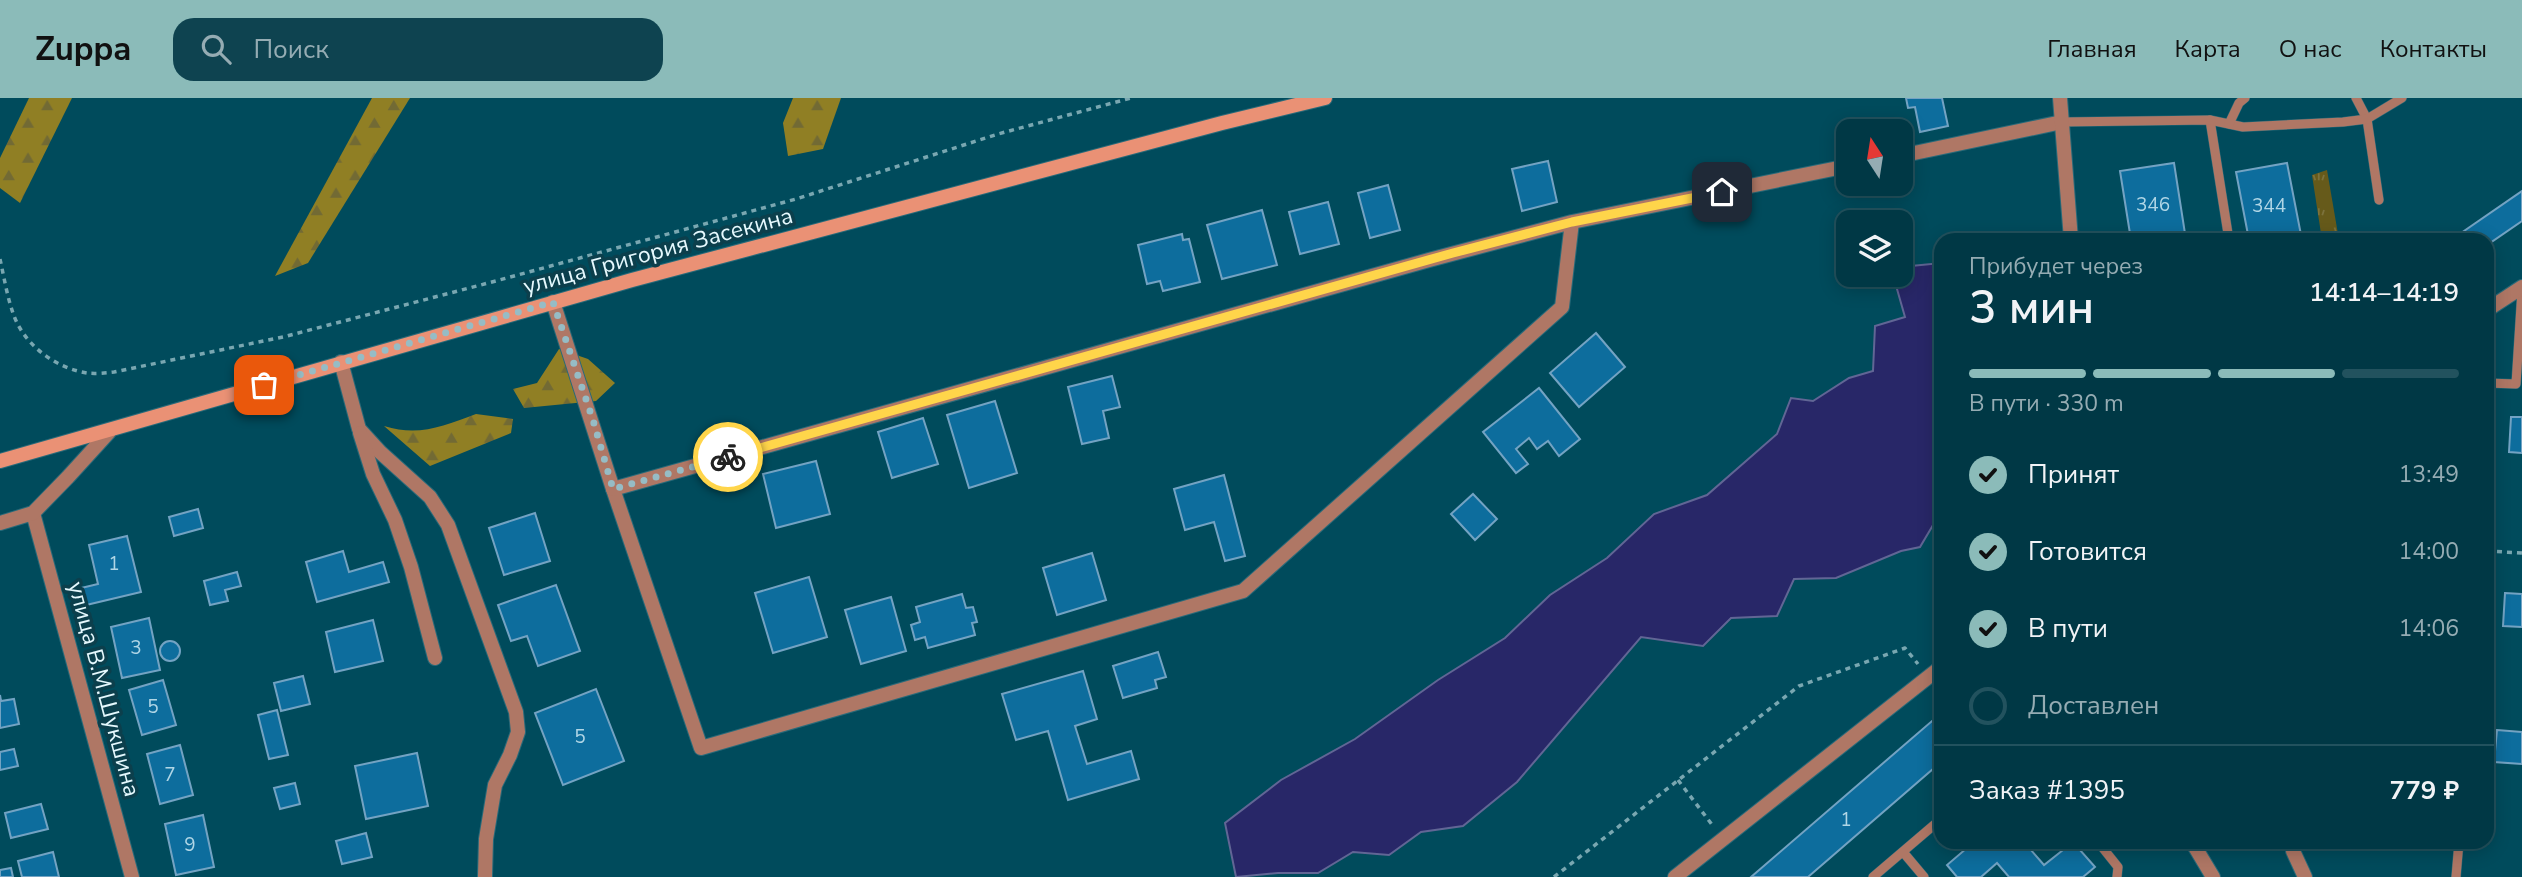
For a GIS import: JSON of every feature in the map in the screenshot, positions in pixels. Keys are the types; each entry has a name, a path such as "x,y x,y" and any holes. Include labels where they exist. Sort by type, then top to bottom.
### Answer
{"main road":[{"name":"улица Григория Засекина","path":"0,461 553,302 1222,123 1325,98"}],"street":[{"path":"2060,98 2070,233"},
{"path":"1913,153 2062,122"},
{"path":"613,489 1572,222 1836,168"},
{"path":"553,302 701,748 1243,591 1562,307 1572,222"},
{"path":"2494,306 2522,289"},
{"path":"341,362 373,474 411,567 435,658"},
{"path":"359,429 430,497 448,525 516,712 519,732 495,786 486,839 485,876"},
{"path":"0,523 33,513 108,432"},
{"name":"улица В.М.Шукшина","path":"33,513 132,877"},
{"path":"1675,877 1692,870 1723,839 1934,672"},
{"path":"2196,849 2213,877"},
{"path":"2293,849 2305,877"}],"lane":[{"path":"2229,124 2239,103 2245,98"},
{"path":"2356,98 2367,119 2379,200"},
{"path":"2062,122 2210,120 2243,127 2277,126 2367,119 2402,98"},
{"path":"2210,120 2229,233"},
{"path":"2494,383 2516,384 2522,289"},
{"path":"1874,877 1934,825"},
{"path":"2104,849 2118,867 2117,877"},
{"path":"2456,877 2458,849"},
{"path":"1903,852 1924,877"}],"path":[{"path":"0,259 13,315 29,342 44,356 65,366 86,373 114,372 283,337 492,282 796,199 998,134 1131,98"},
{"path":"2494,551 2522,553"},
{"path":"1554,877 1799,686 1905,649 1927,677"},
{"path":"1678,780 1723,839"}],"green space":[{"path":"29,98 72,98 20,203 0,188 0,158"},
{"path":"372,98 410,98 308,263 275,276"},
{"path":"793,98 841,98 823,149 788,156 783,123"},
{"path":"2327,170 2338,233 2321,233 2312,175"},
{"path":"559,349 588,359 615,383 596,401 524,408 513,389 537,383"},
{"path":"476,414 513,419 511,433 430,466 384,426 408,430 431,429"}],"shaded area":[{"path":"1934,264 1934,523 1920,547 1901,551 1836,578 1794,579 1777,616 1731,618 1703,646 1641,637 1517,782 1463,826 1421,832 1389,855 1353,852 1318,873 1236,877 1225,823 1281,780 1355,739 1438,680 1505,638 1550,595 1607,558 1654,514 1707,495 1777,434 1791,398 1813,401 1849,378 1873,371 1875,326 1905,317 1896,287 1913,287 1913,266"}],"building":[{"path":"1906,98 1942,98 1948,126 1920,132 1915,107 1908,108"},
{"path":"1548,161 1557,202 1522,211 1512,169"},
{"path":"2174,163 2185,233 2130,233 2120,171"},
{"path":"2287,163 2301,233 2248,233 2236,172"},
{"path":"1388,185 1400,230 1370,238 1358,193"},
{"path":"2522,191 2522,221 2494,240 2494,233 2461,233"},
{"path":"1328,202 1339,244 1300,254 1289,212"},
{"path":"1262,210 1277,265 1222,279 1207,225"},
{"path":"1182,234 1183,240 1189,239 1200,282 1163,291 1160,281 1147,284 1138,245"},
{"path":"1596,333 1625,367 1579,407 1550,373"},
{"path":"1112,376 1120,407 1103,411 1109,438 1082,444 1068,387"},
{"path":"1539,388 1580,439 1559,456 1548,441 1537,449 1529,438 1516,449 1528,464 1516,473 1483,432"},
{"path":"995,401 1017,473 969,488 947,415"},
{"path":"2511,417 2522,417 2522,453 2509,452"},
{"path":"923,418 938,464 892,478 878,432"},
{"path":"816,461 830,514 776,528 763,474"},
{"path":"1224,475 1245,556 1225,561 1214,522 1185,530 1174,489"},
{"path":"1473,494 1497,519 1475,540 1451,514"},
{"path":"198,509 203,528 174,536 169,517"},
{"path":"535,513 550,561 504,575 489,528"},
{"path":"127,536 141,592 82,606 77,589 98,584 89,545"},
{"path":"343,551 349,572 383,562 389,582 317,602 306,562"},
{"path":"1092,553 1106,600 1057,615 1043,568"},
{"path":"237,572 241,586 225,590 228,601 210,605 204,581"},
{"path":"809,577 827,637 773,653 755,593"},
{"path":"556,585 580,651 538,666 527,636 511,641 498,605"},
{"path":"2505,593 2522,594 2522,627 2503,626"},
{"path":"962,594 966,608 973,607 977,622 972,623 975,635 928,648 925,637 915,640 911,625 920,622 916,607"},
{"path":"891,597 906,651 861,664 845,610"},
{"path":"149,618 160,670 122,678 111,627"},
{"path":"373,620 383,661 335,672 326,632"},
{"path":"170,641 177,644 180,651 177,658 170,661 163,658 160,651 163,644"},
{"path":"1158,652 1166,677 1155,680 1157,688 1123,698 1113,666"},
{"path":"1083,671 1097,719 1075,726 1087,764 1131,751 1139,779 1068,800 1048,731 1016,740 1002,694"},
{"path":"303,676 310,704 281,711 274,683"},
{"path":"163,680 176,725 142,735 129,690"},
{"path":"596,689 624,761 563,785 535,713"},
{"path":"0,695 1,701 14,699 19,724 0,728"},
{"path":"277,710 288,755 269,759 258,715"},
{"path":"1934,719 1934,768 1808,877 1751,877"},
{"path":"2497,730 2522,732 2522,764 2494,762"},
{"path":"180,745 193,795 160,804 147,754"},
{"path":"14,749 18,766 0,770 0,752"},
{"path":"417,753 428,806 366,819 355,766"},
{"path":"295,783 300,804 280,809 274,788"},
{"path":"41,804 48,829 11,838 5,813"},
{"path":"203,815 214,867 176,875 165,824"},
{"path":"366,833 372,857 342,864 336,841"},
{"path":"1966,849 2030,849 2044,865 2064,849 2079,849 2095,867 2083,877 2009,877 1997,863 1981,877 1957,877 1947,865"},
{"path":"53,852 59,877 22,877 18,861"},
{"path":"11,868 13,877 0,877 0,870"}],"way so far":[{"path":"264,385 553,302 613,489 728,457"}],"route":[{"path":"728,457 1453,253 1572,222 1722,192"}]}
